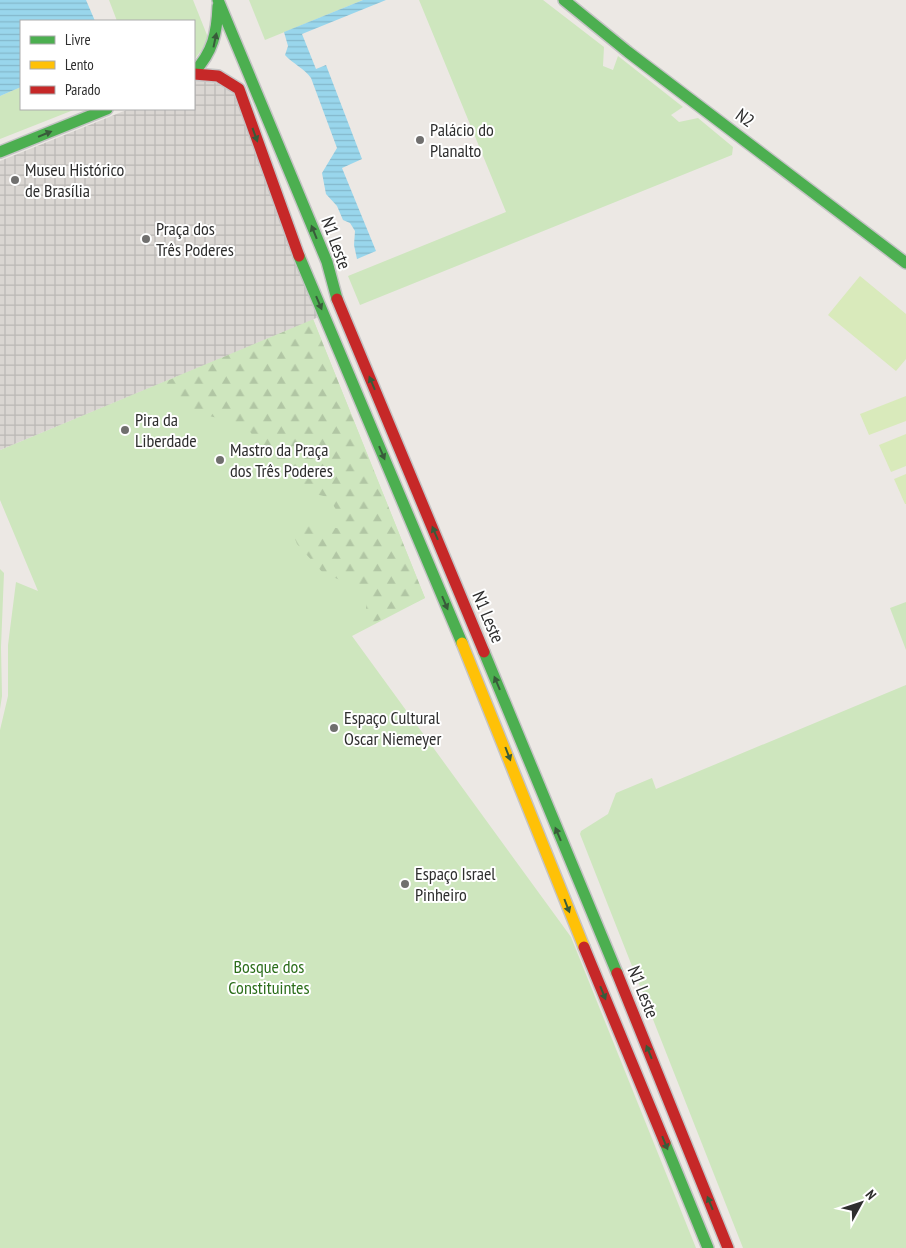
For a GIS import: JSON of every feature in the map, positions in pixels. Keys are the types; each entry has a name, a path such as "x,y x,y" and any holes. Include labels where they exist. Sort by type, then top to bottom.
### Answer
{"main road":[{"path":"195,72 214,48 217,37 218,0"},
{"name":"N1 Leste","path":"218,0 327,262 333,289 612,960 728,1248"},
{"name":"N2","path":"564,0 906,263"},
{"name":"N1 Leste","path":"195,73 215,74 228,78 238,89 309,282 490,709 571,916 708,1248"},
{"path":"0,152 105,110"}],"green space":[{"path":"109,0 193,0 209,40 195,59 195,20 117,20"},
{"path":"249,0 363,0 265,40"},
{"path":"419,0 543,0 604,47 603,66 613,70 618,56 683,107 671,115 679,122 698,118 733,147 732,155 360,305 348,276 506,212"},
{"path":"20,87 20,110 73,110 0,139 0,96"},
{"path":"860,276 906,314 906,359 896,371 828,315"},
{"name":"Bosque dos Constituintes","path":"313,319 425,598 352,636 571,937 696,1248 0,1248 0,730 8,696 8,645 16,582 38,591 0,500 0,450"},
{"path":"313,319 425,598 365,627 367,591 323,573 297,544 291,529 298,522 349,530 328,497 306,492 298,476 271,459 244,424 187,411 160,384"},
{"path":"906,396 906,421 869,435 860,414"},
{"path":"906,434 906,466 891,472 879,445"},
{"path":"906,474 906,504 905,504 894,479"},
{"path":"0,569 4,573 1,647 2,696 0,709"},
{"path":"906,602 906,650 890,608"},
{"path":"906,685 906,1248 743,1248 580,834 581,831 608,814 616,793 652,778 656,789"}],"shaded area":[{"name":"Praça dos Três Poderes","path":"203,78 233,90 321,316 0,450 0,161 127,110 195,110 195,82"}],"water":[{"path":"0,0 86,0 95,20 20,20 20,87 0,96"},
{"path":"363,0 386,0 302,34 316,69 326,65 362,159 342,168 376,251 357,259 354,245 355,231 350,223 343,220 337,206 326,194 322,173 337,148 311,78 285,55 288,46 284,32"}],"traffic: fast":[{"path":"218,0 327,262 337,299"},
{"path":"564,0 628,52 906,263"},
{"path":"195,71 206,57 213,42 218,6"},
{"path":"0,152 105,110"},
{"path":"299,256 462,643"},
{"path":"484,652 617,973"},
{"path":"665,1143 708,1248"}],"traffic: slow":[{"path":"462,643 584,947"}],"traffic: jam":[{"path":"195,74 218,76 239,89 299,256"},
{"path":"337,299 484,652"},
{"path":"584,947 665,1143"},
{"path":"617,973 728,1248"}],"place":[{"name":"Palácio do Planalto","path":"420,140"},
{"name":"Museu Histórico de Brasília","path":"15,180"},
{"name":"Praça dos Três Poderes","path":"146,239"},
{"name":"Pira da Liberdade","path":"125,430"},
{"name":"Mastro da Praça dos Três Poderes","path":"220,460"},
{"name":"Espaço Cultural Oscar Niemeyer","path":"334,728"},
{"name":"Espaço Israel Pinheiro","path":"405,884"}]}
